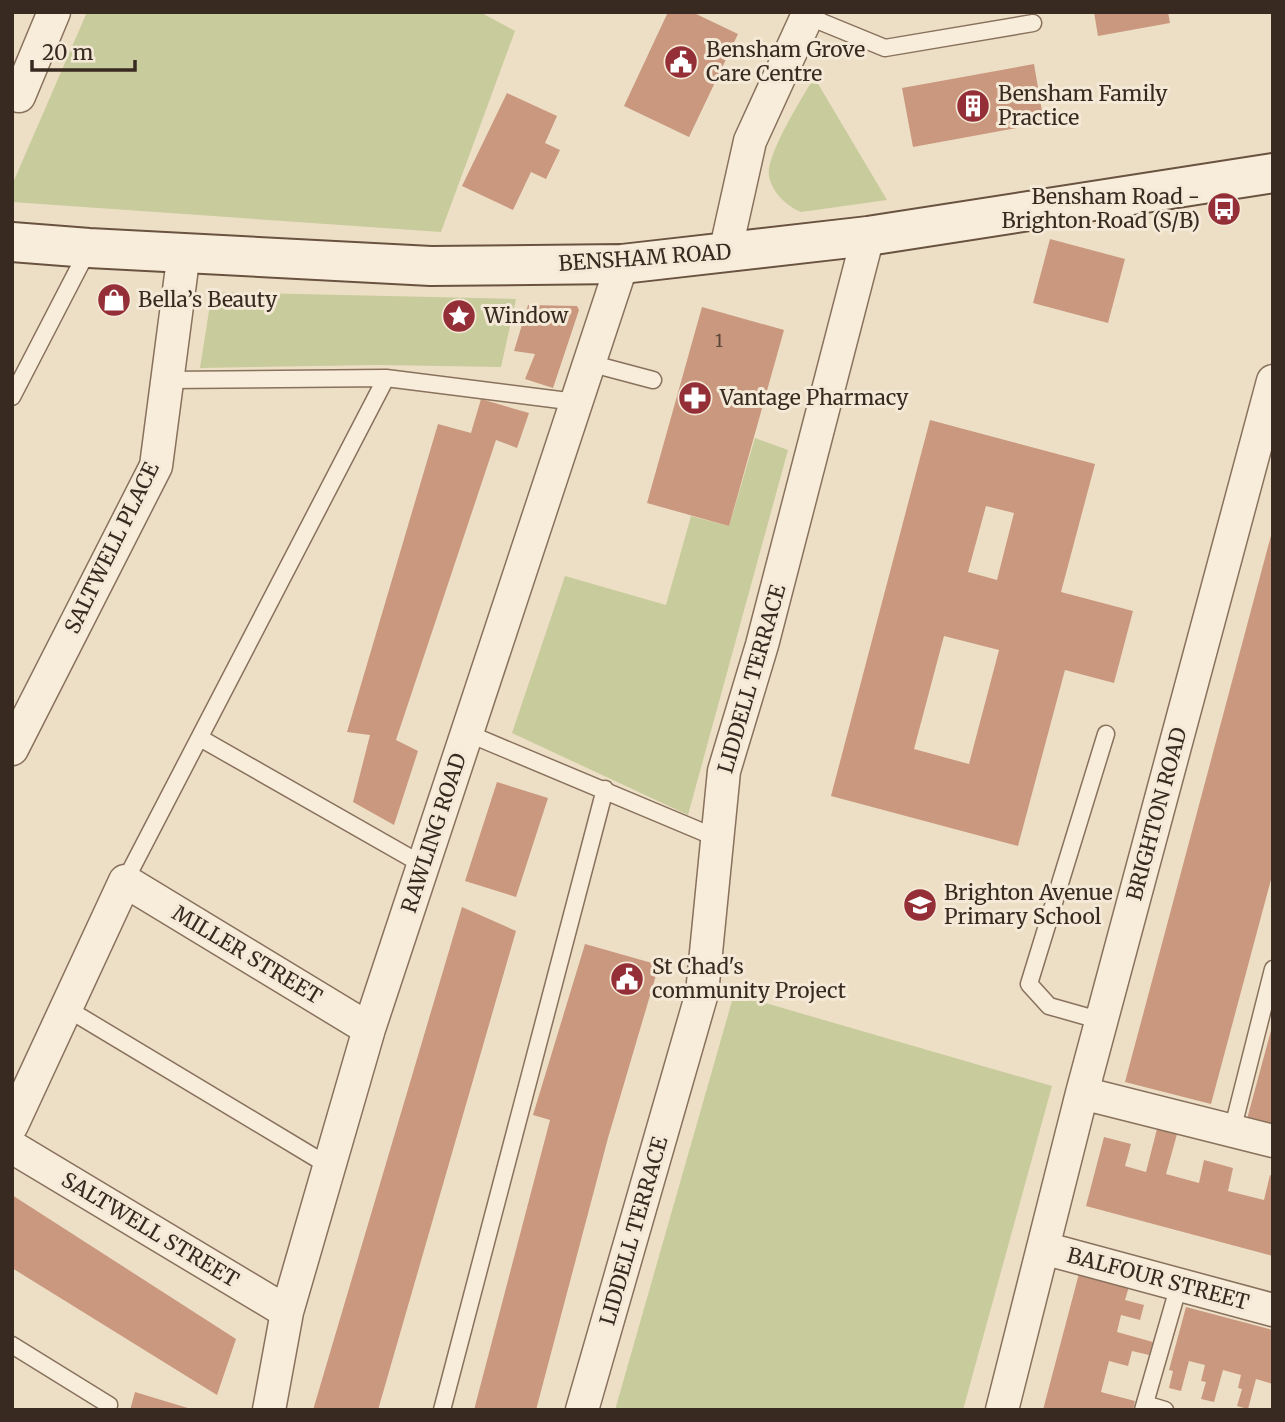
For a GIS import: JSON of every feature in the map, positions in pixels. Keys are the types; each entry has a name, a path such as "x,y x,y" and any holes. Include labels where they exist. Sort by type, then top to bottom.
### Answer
{"main road":[{"name":"BENSHAM ROAD","path":"12,242 431,266 622,264 868,236 1273,173"}],"street":[{"path":"19,96 54,12"},
{"path":"725,253 750,141 805,13"},
{"name":"LIDDELL TERRACE","path":"582,1410 702,993 724,771 762,645 868,236"},
{"name":"SALTWELL PLACE","path":"12,749 156,466 184,252"},
{"name":"RAWLING ROAD","path":"269,1410 287,1312 369,1029 622,264"},
{"name":"BRIGHTON ROAD","path":"1002,1410 1082,1093 1273,381"},
{"path":"12,1125 125,881"},
{"name":"MILLER STREET","path":"125,881 369,1029"},
{"path":"1082,1093 1273,1141"},
{"name":"SALTWELL STREET","path":"12,1147 287,1312"},
{"name":"BALFOUR STREET","path":"1043,1248 1273,1310"}],"lane":[{"path":"805,13 885,48 1033,23"},
{"path":"12,397 89,248"},
{"path":"589,363 653,380"},
{"path":"125,881 386,378"},
{"path":"167,380 386,378 576,402"},
{"path":"467,733 717,838"},
{"path":"1102,1021 1049,1006 1029,984 1105,734"},
{"path":"200,738 423,865"},
{"path":"442,1410 605,789"},
{"path":"1232,1131 1273,969"},
{"path":"66,1008 329,1166"},
{"path":"1165,1410 1144,1407 1179,1284"},
{"path":"12,1345 109,1405 108,1410"}],"green space":[{"path":"87,12 480,12 515,31 441,232 12,202 12,185"},
{"path":"814,77 887,200 801,212 786,202 773,188 769,167 773,155"},
{"path":"212,292 516,299 501,367 378,365 200,368"},
{"path":"755,438 788,450 688,815 512,733 565,576 666,605 691,516 729,526"},
{"path":"734,994 1052,1086 963,1410 615,1410"}],"building":[{"path":"668,12 692,12 738,34 689,137 624,106"},
{"path":"1094,12 1168,12 1170,23 1098,36"},
{"name":"Bensham Family Practice","path":"1034,64 1044,123 913,147 902,88"},
{"path":"507,93 557,116 545,143 560,150 546,179 531,172 513,210 462,186"},
{"path":"1050,239 1125,259 1108,323 1033,303"},
{"path":"528,305 577,306 579,310 553,388 525,379 535,354 514,351"},
{"path":"702,307 784,330 729,526 647,503"},
{"path":"481,399 529,413 517,448 496,440 396,740 418,751 394,825 353,802 370,735 347,732 438,424 471,433"},
{"path":"930,420 1095,464 1061,592 1133,611 1114,683 1065,670 1018,846 831,796","holes":["986,506 1014,513 997,580 968,572","944,636 999,650 969,764 914,749"]},
{"path":"1273,528 1273,872 1211,1104 1125,1082"},
{"path":"497,782 548,798 516,897 465,881"},
{"path":"462,907 516,931 378,1410 313,1410"},
{"path":"585,944 659,965 608,1138 536,1410 474,1410 550,1120 533,1115"},
{"path":"1273,1023 1273,1126 1247,1119"},
{"path":"1157,1129 1177,1134 1166,1174 1199,1183 1204,1160 1233,1168 1228,1191 1264,1200 1270,1175 1273,1176 1273,1256 1086,1206 1104,1137 1131,1144 1125,1166 1146,1172"},
{"path":"12,1195 236,1339 217,1395 12,1268"},
{"path":"1081,1266 1131,1280 1125,1300 1144,1305 1140,1320 1121,1315 1117,1332 1153,1342 1149,1355 1132,1351 1128,1366 1109,1361 1101,1392 1135,1401 1133,1410 1043,1410"},
{"path":"1186,1307 1273,1330 1273,1384 1256,1379 1248,1409 1237,1406 1242,1389 1238,1388 1241,1375 1223,1370 1214,1402 1201,1399 1206,1382 1201,1381 1205,1365 1189,1361 1181,1391 1169,1388 1173,1371 1169,1370"},
{"path":"135,1392 191,1409 191,1410 130,1410"}],"place":[{"name":"Bensham Grove Care Centre","path":"681,62"},
{"name":"Bensham Family Practice","path":"973,106"},
{"name":"Bensham Road - Brighton Road (S/B)","path":"1224,209"},
{"name":"Bella’s Beauty","path":"114,300"},
{"name":"Window","path":"459,316"},
{"name":"Vantage Pharmacy","path":"695,398"},
{"name":"Brighton Avenue Primary School","path":"920,905"},
{"name":"St Chad's community Project","path":"627,979"}]}
